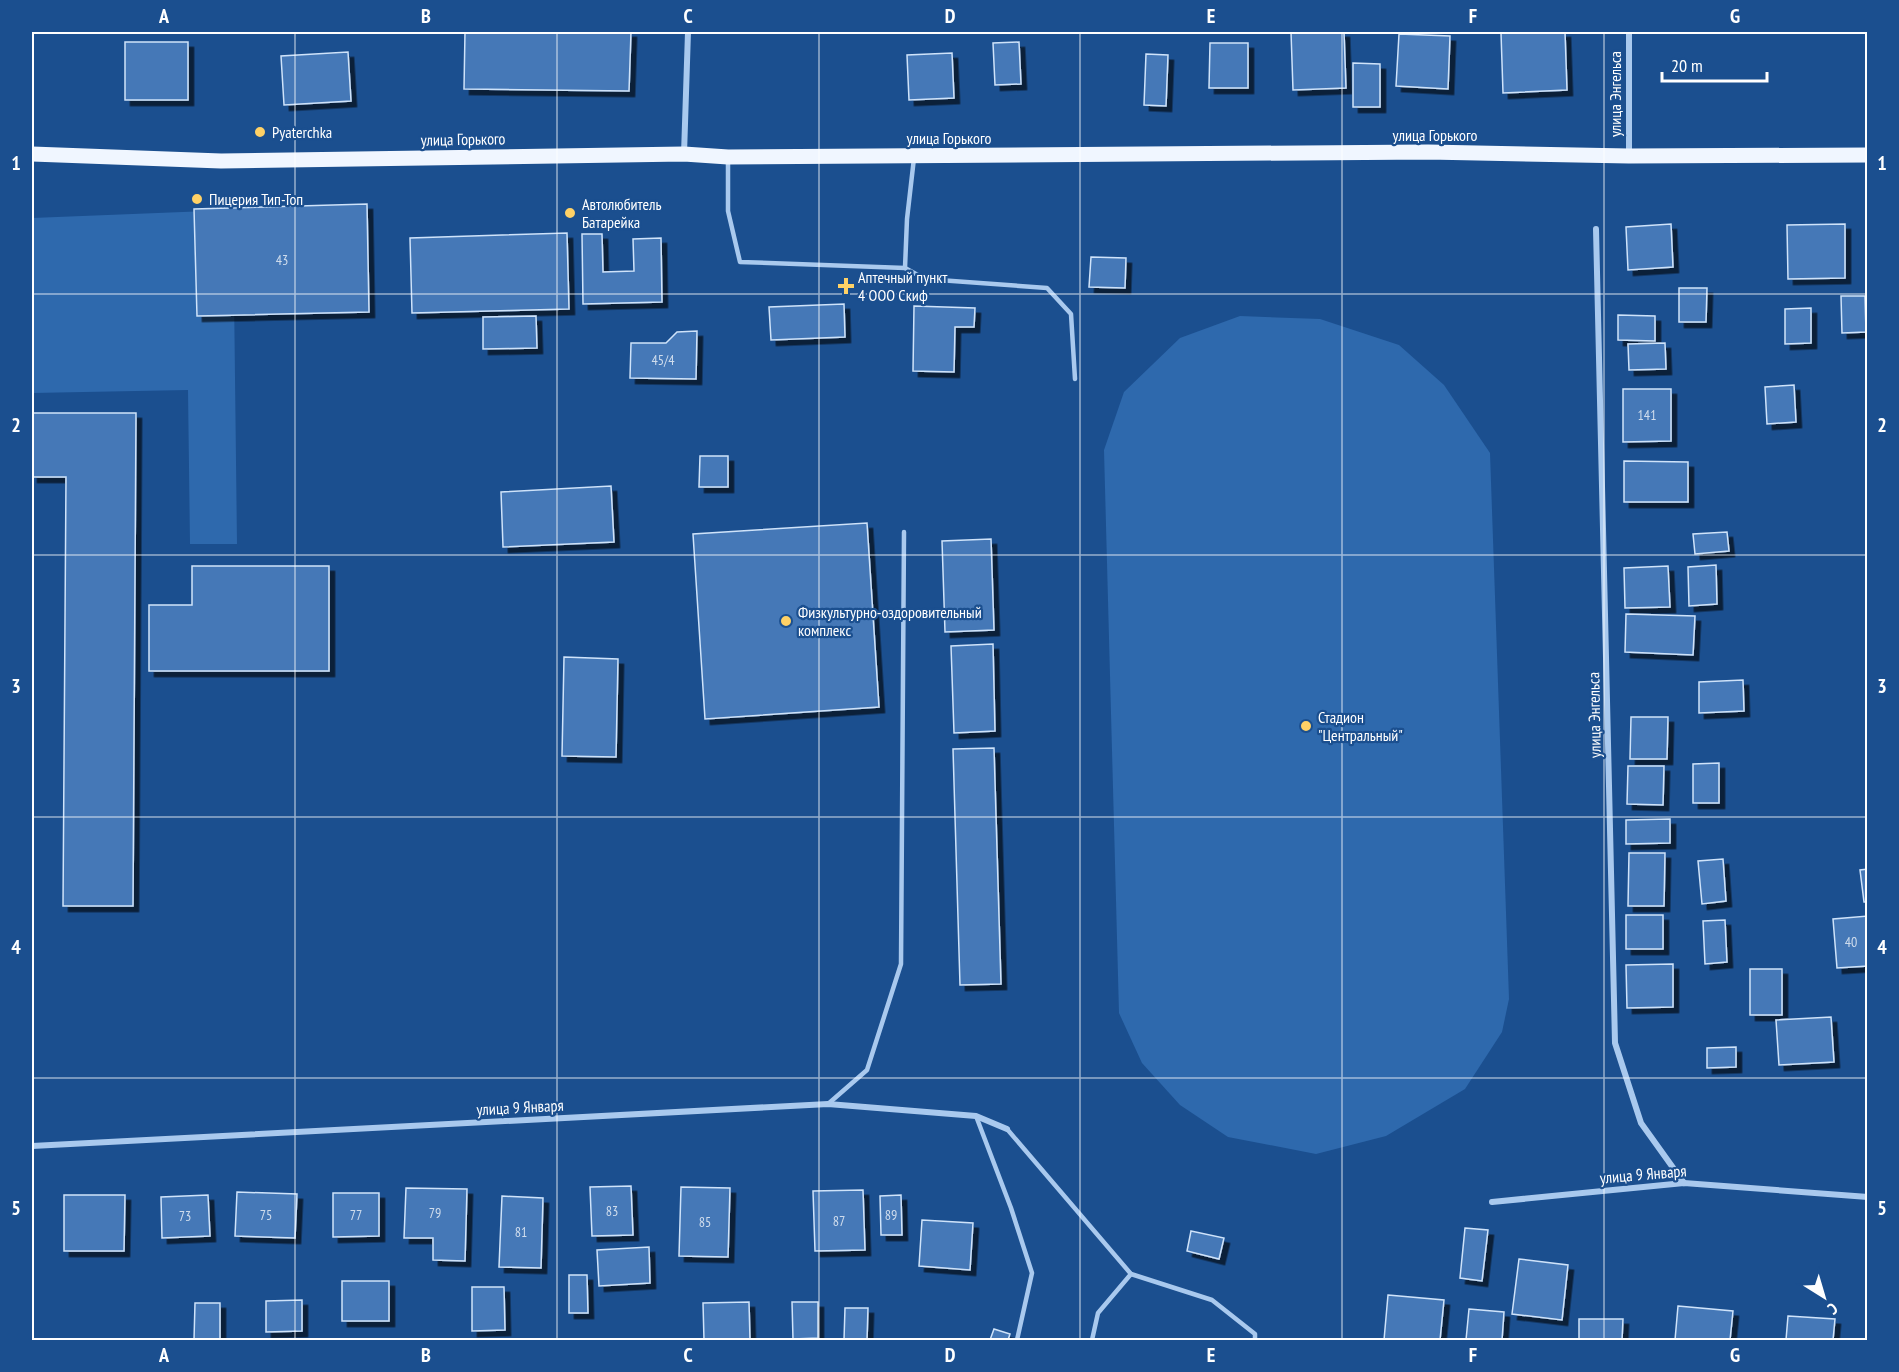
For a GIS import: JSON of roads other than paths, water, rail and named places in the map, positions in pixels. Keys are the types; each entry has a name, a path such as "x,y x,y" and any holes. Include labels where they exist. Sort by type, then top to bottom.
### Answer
{"main road":[{"name":"улица Горького","path":"32,154 221,161 684,154 728,157 1428,152 1629,156 1868,155"}],"street":[{"path":"684,154 688,32"},
{"name":"улица Энгельса","path":"1629,32 1629,156"},
{"name":"улица Энгельса","path":"1596,229 1615,1043 1641,1123 1684,1183"},
{"name":"улица 9 Января","path":"32,1146 828,1104 976,1116 1007,1129"},
{"name":"улица 9 Января","path":"1492,1202 1684,1183 1868,1197"}],"lane":[{"path":"905,268 907,219 914,156"},
{"path":"728,157 728,211 740,262 905,268 925,279 1047,288 1071,314 1074,379"},
{"path":"828,1104 867,1070 901,964 904,532"},
{"path":"976,1116 1011,1208 1032,1273 1017,1341"},
{"path":"1007,1129 1131,1275 1212,1300 1255,1334 1255,1341"},
{"path":"1092,1341 1098,1313 1131,1275"}],"place":[{"name":"Pyaterchka","path":"260,132"},
{"name":"Пицерия Тип-Топ","path":"197,199"},
{"name":"Автолюбитель Батарейка","path":"570,213"},
{"name":"Аптечный пункт 4 ООО Скиф","path":"846,286"},
{"name":"Физкультурно-оздоровительный комплекс","path":"786,621"},
{"name":"Стадион \"Центральный\"","path":"1306,726"}]}
